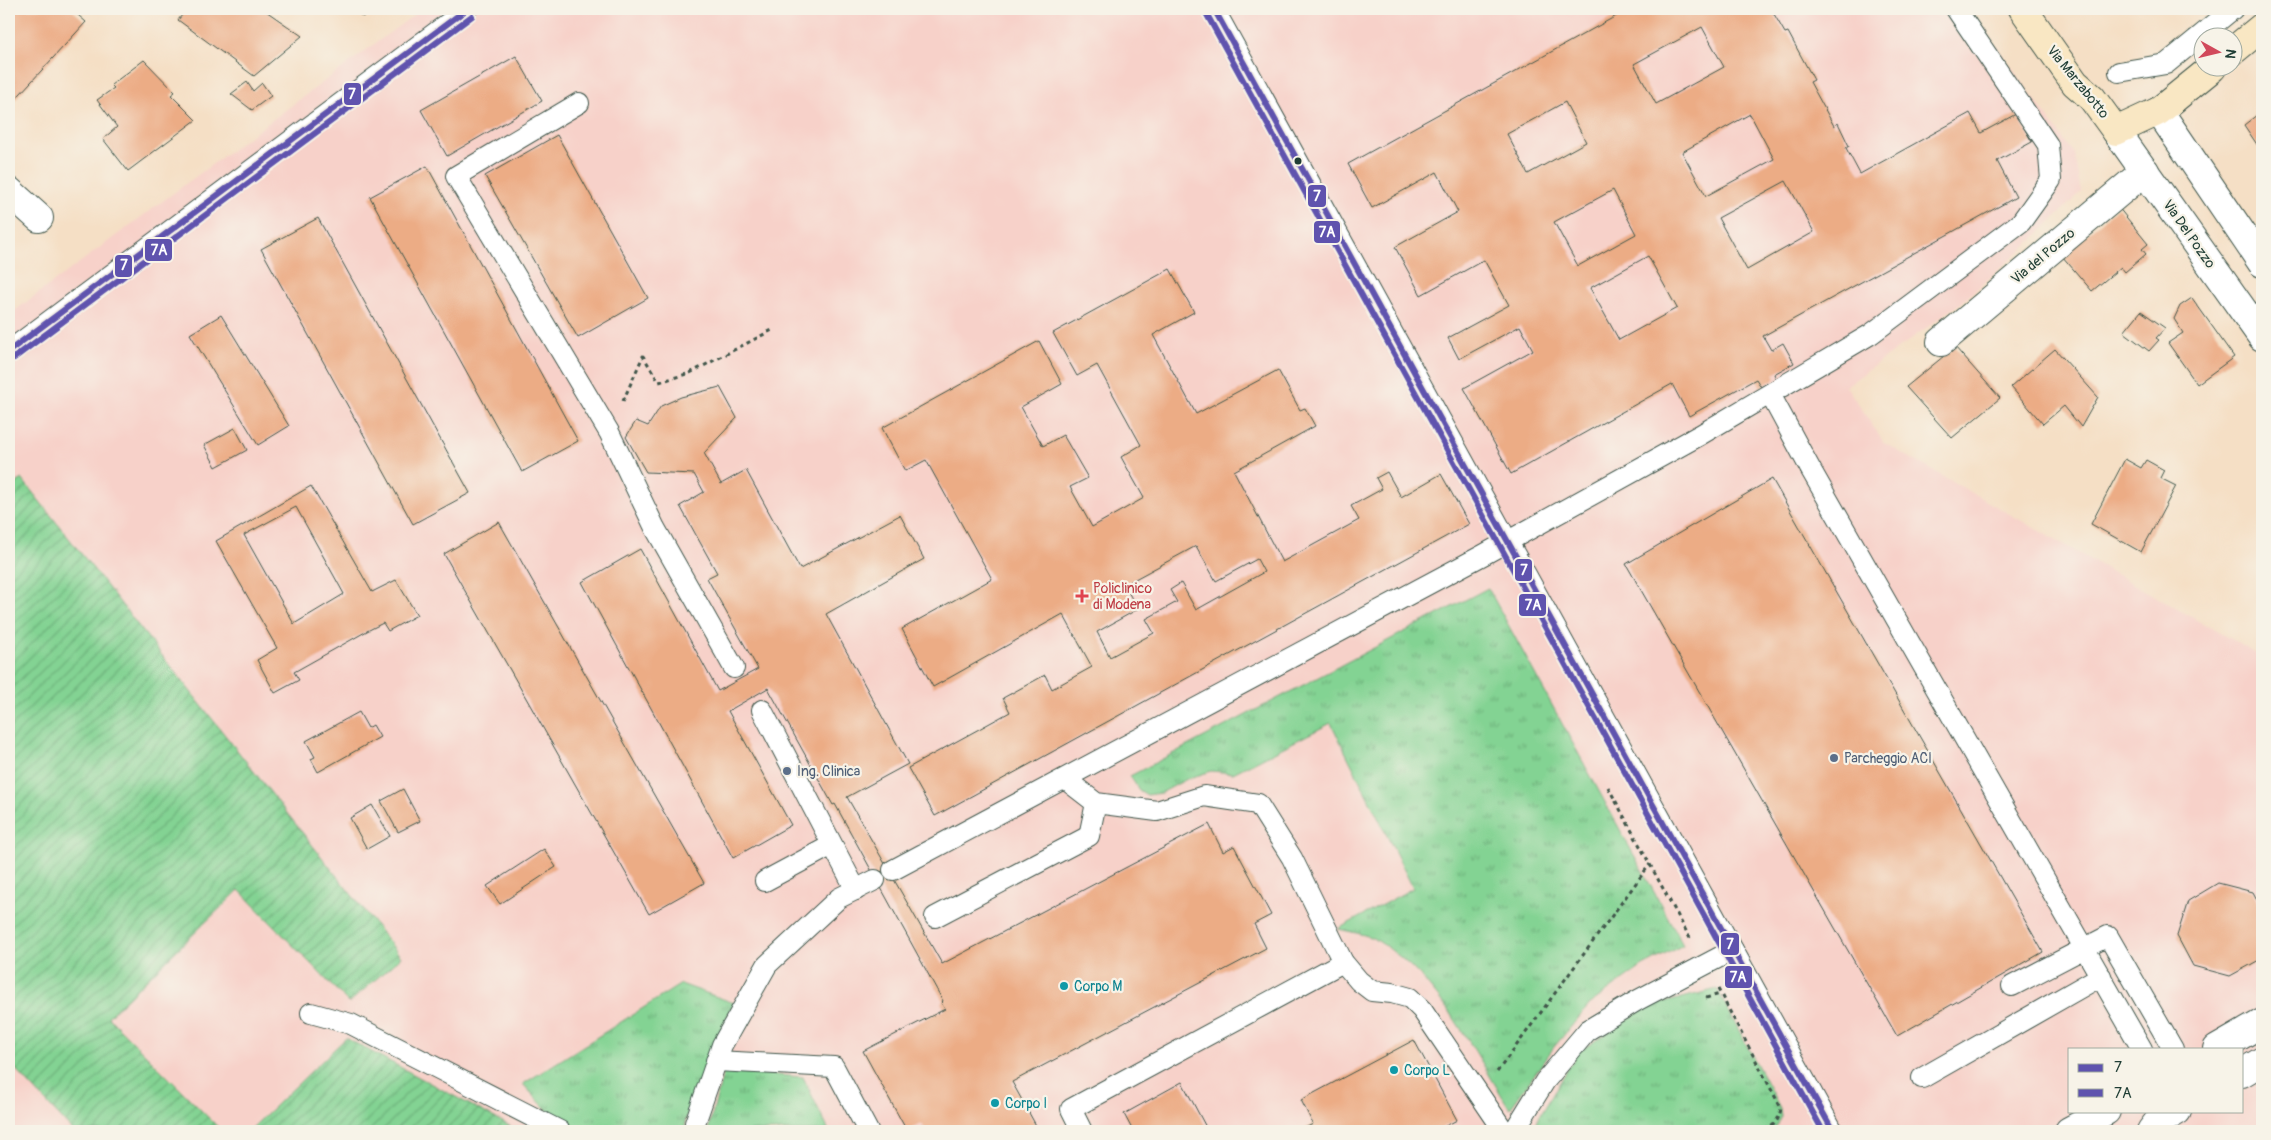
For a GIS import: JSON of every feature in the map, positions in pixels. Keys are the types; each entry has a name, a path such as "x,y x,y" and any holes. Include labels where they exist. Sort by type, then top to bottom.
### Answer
{"main road":[{"name":"Via Marzabotto","path":"2023,9 2075,83 2092,98 2116,131"},
{"path":"2244,42 2262,27"},
{"path":"2116,131 2159,111 2200,78"}],"street":[{"path":"2159,111 2262,263"},
{"name":"Via Del Pozzo","path":"2116,131 2262,338"},
{"name":"Via del Pozzo","path":"1941,342 2144,171"},
{"path":"9,191 40,218"},
{"path":"2219,1048 2262,1023"},
{"path":"2244,1072 2262,1061"},
{"path":"2069,1131 2104,1112"},
{"path":"2151,1131 2157,1123 2175,1112"}],"lane":[{"path":"9,351 467,9"},
{"path":"1214,9 1833,1131"},
{"path":"893,870 1508,541 1700,435 1871,334 2021,222 2051,180 2048,145 1956,9"},
{"path":"2119,72 2166,64 2233,9"},
{"path":"579,103 456,176 609,432 655,528 734,668"},
{"path":"1770,394 1811,470 2141,1048"},
{"path":"762,710 856,890"},
{"path":"1065,779 1096,802 1157,811 1204,796 1258,804 1292,858 1343,962 1358,981 1372,991 1392,993 1410,998 1422,1010 1504,1131"},
{"path":"935,917 1089,836 1096,802"},
{"path":"765,881 832,845"},
{"path":"696,1131 695,1123 722,1045 767,965 839,898 874,880"},
{"path":"2012,986 2108,936 2172,1048"},
{"path":"1514,1131 1545,1081 1588,1030 1638,1000 1733,950"},
{"path":"1082,1131 1070,1109 1343,962"},
{"path":"1922,1078 2101,976"},
{"path":"311,1013 351,1024 560,1131"},
{"path":"716,1061 834,1066 868,1131"}],"path":[{"path":"609,432 643,356 659,382 690,373 774,329"},
{"path":"1480,1095 1671,837"},
{"path":"1720,994 1781,1108 1778,1120 1771,1128 1754,1131"}],"shaded area":[{"name":"Policlinico di Modena","path":"422,9 1970,9 2074,154 2081,192 2028,244 1962,302 1846,386 1884,443 2262,657 2262,1131 9,1131 9,315"}],"green space":[{"path":"22,479 401,957 349,1003 239,890 108,1017 222,1131 73,1131 9,1062 9,488"},
{"path":"1488,588 1683,945 1643,966 1591,1003 1554,1047 1510,1109 1453,1017 1419,975 1400,957 1378,941 1364,935 1338,929 1413,888 1331,723 1233,773 1211,771 1187,779 1161,793 1147,795 1139,790 1130,776"},
{"path":"681,984 734,1003 713,1046 685,1122 686,1131 574,1131 559,1123 523,1084"},
{"path":"1717,989 1780,1108 1781,1116 1774,1131 1531,1131 1578,1052 1647,1007"},
{"path":"346,1038 519,1131 249,1131"},
{"path":"724,1071 803,1077 829,1131 709,1131"}],"building":[{"path":"9,9 71,9 86,22 9,106"},
{"path":"187,9 263,9 302,36 254,76 178,20"},
{"path":"352,9 369,9 363,17"},
{"path":"1629,9 1771,9 1785,33 1788,32 1814,80 1810,82 1834,126 1838,123 1849,146 1846,148 1860,174 1970,113 1981,133 2016,114 2032,142 1997,161 2016,197 1763,336 1771,350 1783,343 1794,363 1774,374 1776,378 1761,387 1756,379 1689,416 1672,384 1511,474 1464,388 1533,350 1520,326 1459,359 1448,338 1509,305 1484,260 1421,295 1395,247 1458,212 1437,172 1372,208 1348,164","holes":["1702,27 1724,67 1656,104 1634,64","1565,102 1586,142 1528,174 1507,134","1750,114 1774,159 1706,196 1682,152","1786,181 1814,232 1747,270 1718,218","1613,190 1636,234 1578,266 1554,222","1648,256 1677,308 1619,340 1590,288"]},
{"path":"516,56 542,101 447,156 421,110"},
{"path":"144,60 175,92 171,95 196,120 128,171 103,139 117,127 97,100 114,88 111,85"},
{"path":"247,82 253,91 262,83 271,96 252,110 231,94"},
{"path":"2262,111 2262,152 2244,125"},
{"path":"557,135 648,298 578,338 485,176"},
{"path":"427,166 578,441 522,472 370,197"},
{"path":"2118,207 2148,244 2142,249 2146,254 2125,272 2121,267 2092,291 2062,256"},
{"path":"318,218 470,493 413,524 261,249"},
{"path":"1170,269 1194,312 1153,335 1196,414 1278,370 1300,410 1305,408 1315,426 1234,471 1282,562 1359,520 1351,506 1382,489 1376,478 1387,472 1401,497 1441,474 1469,524 935,816 908,768 1010,712 1003,698 1045,675 1052,689 1092,667 1063,614 933,687 902,629 992,579 926,460 905,471 882,428 1039,341 1062,384 1021,407 1043,446 1063,435 1088,478 1070,487 1092,527 1144,498 1121,457 1141,445 1097,365 1077,376 1053,333","holes":["1196,546 1216,581 1257,559 1264,572 1196,610 1181,583 1170,590 1177,602 1146,619 1154,633 1110,657 1097,632 1138,609 1124,585"]},
{"path":"2192,298 2234,357 2197,384 2168,343 2183,333 2174,319 2180,306"},
{"path":"2141,311 2165,328 2156,338 2159,340 2149,351 2124,332"},
{"path":"221,315 289,426 258,445 190,334"},
{"path":"1955,347 2000,398 1952,438 1906,387"},
{"path":"2055,349 2098,397 2081,427 2064,406 2043,424 2011,387"},
{"path":"720,387 737,418 704,453 721,484 746,470 800,569 900,515 924,559 826,614 908,764 847,797 942,964 1209,824 1223,852 1234,846 1271,915 1254,924 1266,948 1012,1082 1039,1131 926,1131 922,1124 907,1131 863,1051 945,1009 941,1003 943,1001 835,804 833,805 768,688 728,711 791,825 733,858 582,582 640,549 718,691 758,669 707,578 717,573 680,506 704,492 694,474 646,472 626,437 636,421 648,426 661,406 681,397"},
{"path":"235,428 247,450 216,467 204,445"},
{"path":"2125,459 2141,468 2146,460 2164,470 2160,478 2176,486 2141,552 2091,524"},
{"name":"Parcheggio ACI","path":"1772,479 2043,952 1897,1036 1626,564"},
{"path":"311,486 372,592 396,580 417,615 388,631 383,623 367,631 294,672 299,680 275,693 257,660 277,648 216,541","holes":["296,507 344,594 294,624 244,535"]},
{"path":"499,522 704,883 649,914 444,554"},
{"path":"359,712 368,728 373,725 380,737 318,772 311,759 315,757 306,741"},
{"path":"403,789 420,821 398,832 381,801"},
{"path":"372,805 390,836 367,849 350,818"},
{"path":"544,849 556,867 500,904 487,886"},
{"path":"2218,883 2253,892 2262,909 2261,959 2230,976 2193,966 2177,936 2188,901"},
{"name":"Corpo L","path":"1414,1040 1457,1120 1436,1131 1299,1131 1313,1124 1301,1100"},
{"path":"1182,1082 1208,1131 1133,1131 1124,1114"}],"transit line":[{"name":"7","path":"9,351 467,9"},
{"name":"7","path":"1214,9 1833,1131"},
{"name":"7A","path":"1206,13 1823,1131"},
{"name":"7A","path":"14,358 472,16"}],"place":[{"name":"Policlinico di Modena","path":"1082,596"},
{"name":"Parcheggio ACI","path":"1834,758"},
{"name":"Ing. Clinica","path":"787,771"},
{"name":"Corpo M","path":"1064,986"},
{"name":"Corpo L","path":"1394,1070"},
{"name":"Corpo I","path":"995,1103"}]}
